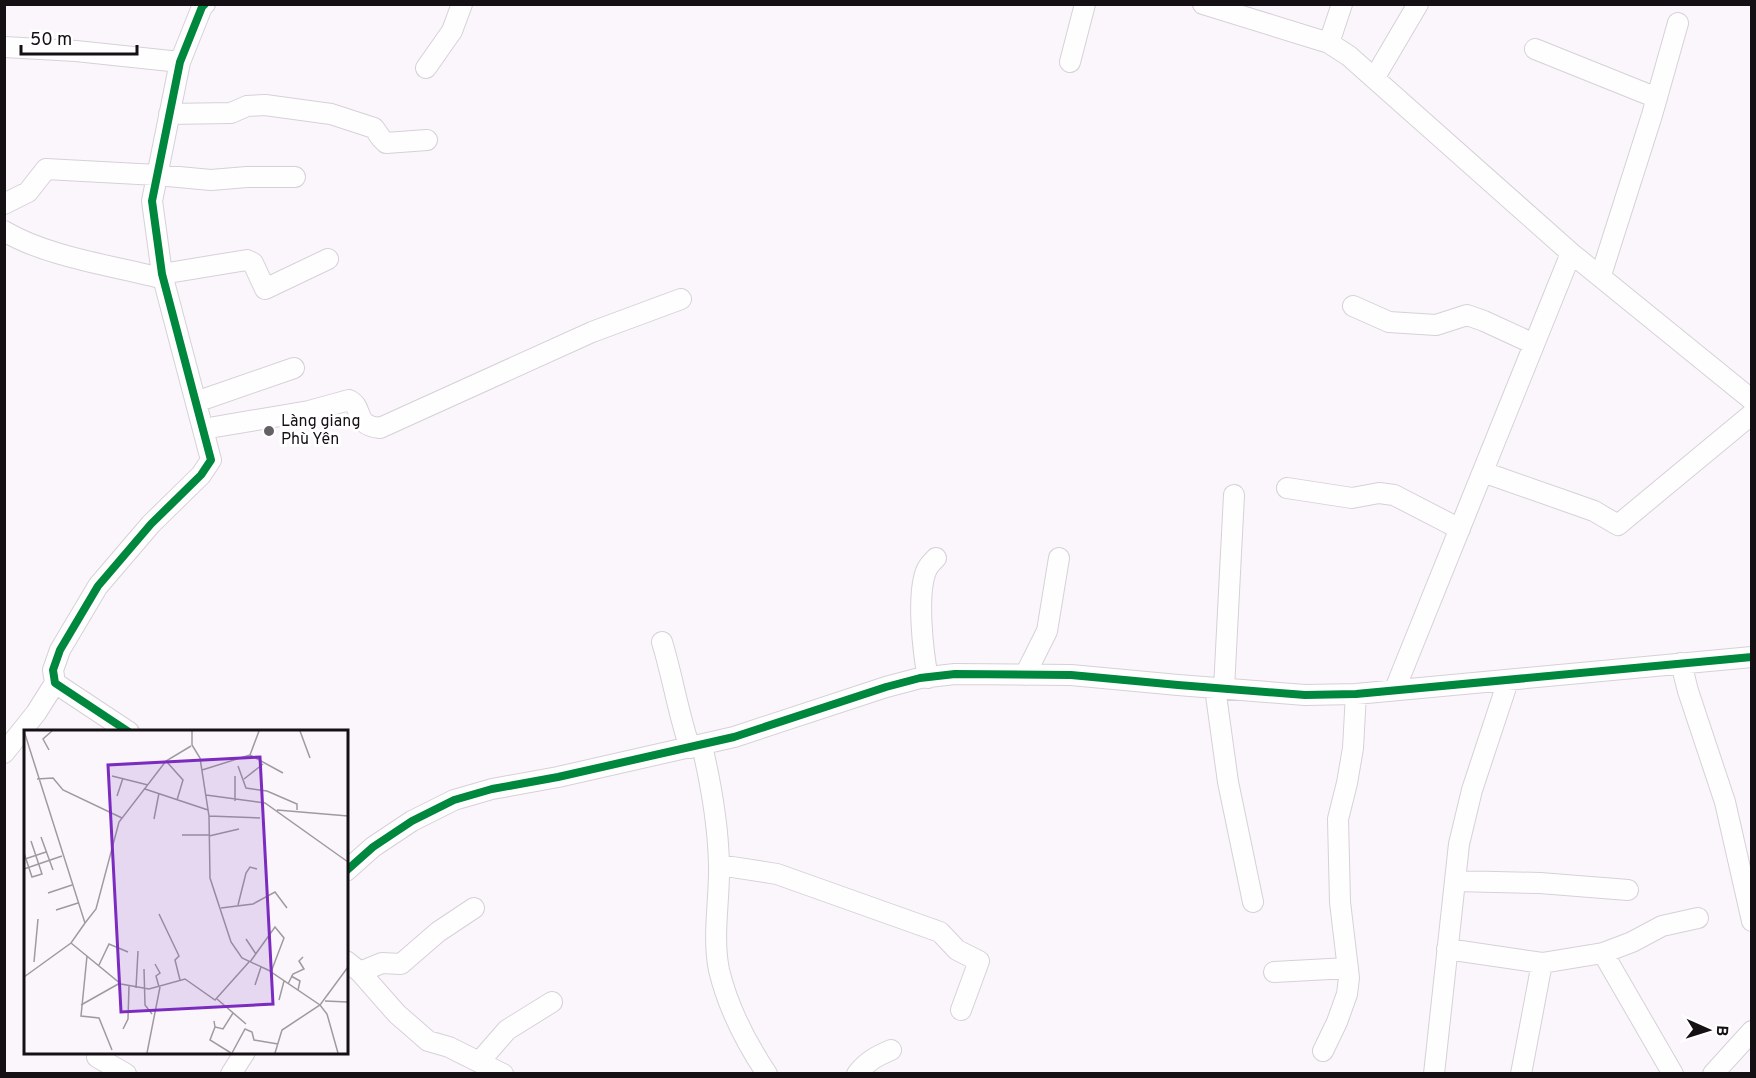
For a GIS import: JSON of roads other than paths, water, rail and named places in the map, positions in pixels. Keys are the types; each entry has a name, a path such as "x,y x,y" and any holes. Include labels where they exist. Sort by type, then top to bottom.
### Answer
{"street":[{"path":"4,753 36,713 55,683 53,669 60,651 98,586 130,547 201,475 212,460 163,277 152,201 180,62 205,4"},
{"path":"426,68 452,31 462,4"},
{"path":"1070,62 1085,4"},
{"path":"1203,4 1329,42 1349,56 1571,253 1752,400"},
{"path":"1329,42 1342,4"},
{"path":"1374,77 1418,4"},
{"path":"1600,275 1657,98 1678,23"},
{"path":"4,47 76,51 180,62"},
{"path":"1535,49 1657,98"},
{"path":"169,114 231,113 256,105 292,107 331,114 374,128 386,142 427,140"},
{"path":"4,204 28,192 46,169 211,180 295,177"},
{"path":"4,231 16,238 105,266 163,277 247,260 253,264 265,290 328,259"},
{"path":"1395,689 1571,253"},
{"path":"203,429 309,411 349,400 354,402 364,424 368,427 380,428 592,332 681,299"},
{"path":"1353,306 1389,322 1436,324 1467,315 1534,344"},
{"path":"196,402 294,368"},
{"path":"1483,472 1594,511 1618,525 1752,414"},
{"path":"1287,488 1352,498 1379,493 1394,495 1460,529"},
{"path":"1234,495 1220,688 1228,782 1253,902"},
{"path":"928,678 922,613 923,582 927,568 936,558"},
{"path":"1025,675 1047,631 1059,558"},
{"path":"662,642 674,680 680,719 696,747 711,785 719,865 716,943 719,968 728,999 746,1042 767,1074"},
{"path":"348,869 373,847 412,821 454,800 492,789 696,747 734,737 886,687 928,678 955,674 1071,675 1305,695 1356,694 1752,657"},
{"path":"1682,663 1688,691 1725,802 1752,921"},
{"path":"1434,1074 1459,844 1472,790 1508,681"},
{"path":"55,683 126,730"},
{"path":"1323,1051 1347,994 1348,968 1340,902 1338,819 1353,748 1356,694"},
{"path":"719,865 777,874 940,932 957,950 979,961 961,1010"},
{"path":"1455,881 1540,883 1628,890"},
{"path":"353,967 382,963 401,964 438,932 474,908"},
{"path":"1447,949 1542,963 1603,953 1632,942 1662,926 1698,918"},
{"path":"1603,953 1673,1074"},
{"path":"1521,1074 1542,963"},
{"path":"353,967 397,1014 428,1041 480,1060 503,1074"},
{"path":"1274,972 1348,968"},
{"path":"480,1060 507,1030 552,1002"},
{"path":"1713,1074 1752,1031"},
{"path":"857,1074 873,1058 891,1050"},
{"path":"233,1073 245,1054"},
{"path":"97,1058 126,1074"}],"place":[{"name":"Làng giang Phù Yên","path":"269,431"}]}
